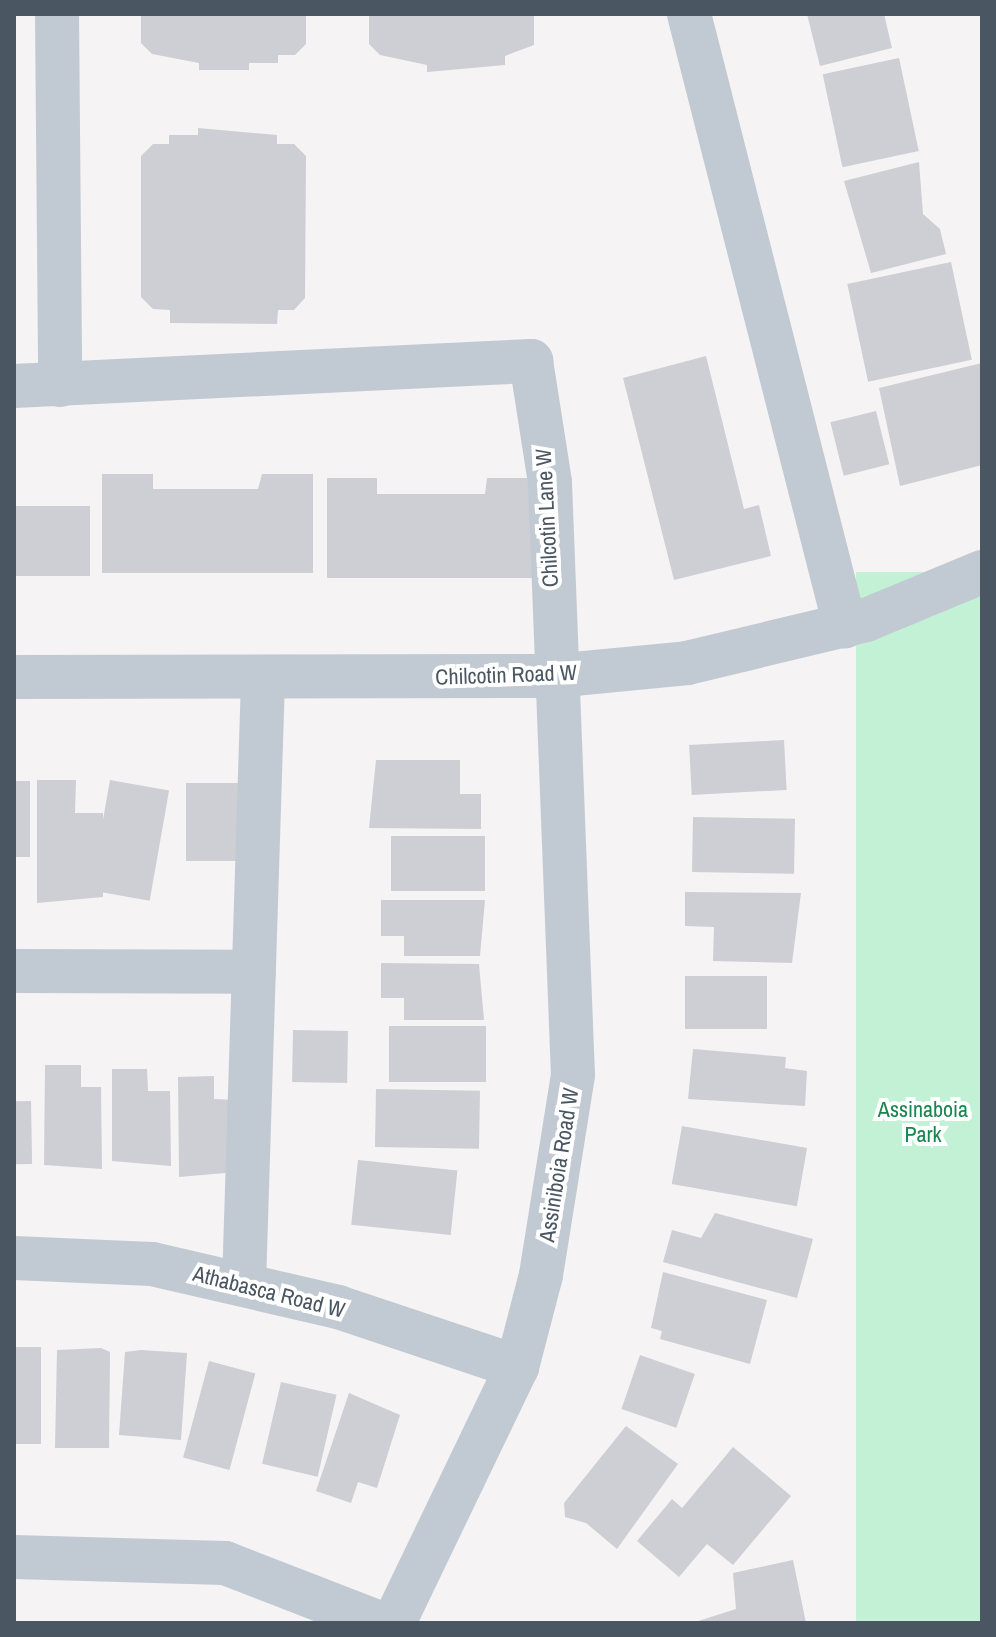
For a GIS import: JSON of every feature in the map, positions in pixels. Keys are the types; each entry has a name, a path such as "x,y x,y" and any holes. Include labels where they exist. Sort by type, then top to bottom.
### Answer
{"street":[{"path":"14,386 60,385 57,14"},
{"path":"689,14 845,626"},
{"name":"Chilcotin Lane W","path":"60,385 531,361 550,483 553,676"},
{"name":"Chilcotin Road W","path":"14,677 263,681 553,676 687,663 845,626 982,572"},
{"name":"Assiniboia Road W","path":"394,1623 517,1367 541,1275 573,1075 553,676"},
{"path":"244,1284 263,681"},
{"path":"14,971 254,972"},
{"name":"Athabasca Road W","path":"14,1258 152,1264 244,1284 517,1367"},
{"path":"14,1557 225,1563 380,1623"}],"green space":[{"name":"Assinaboia Park","path":"856,572 982,572 982,1623 856,1623"}],"building":[{"path":"141,14 306,14 306,44 295,55 278,55 278,63 249,63 249,70 199,70 199,63 152,54 141,43"},
{"path":"369,14 534,14 534,45 505,56 505,65 427,72 427,65 380,55 369,44"},
{"path":"807,14 884,14 892,48 820,66"},
{"path":"899,58 919,151 842,167 823,74"},
{"path":"198,128 277,135 277,144 294,144 306,156 305,298 294,310 278,310 277,324 170,323 170,310 153,309 141,297 141,156 153,144 169,144 169,135 198,135"},
{"path":"919,162 923,214 940,229 946,254 871,273 844,181"},
{"path":"951,262 972,360 868,382 847,284"},
{"path":"706,356 744,509 759,505 771,556 674,580 623,378"},
{"path":"982,363 982,465 900,486 879,388"},
{"path":"876,411 889,464 844,476 830,422"},
{"path":"102,474 153,474 153,489 258,489 262,474 313,474 313,573 102,573"},
{"path":"327,478 377,478 377,494 485,494 487,478 538,478 538,578 327,578"},
{"path":"14,506 90,506 90,576 14,576"},
{"path":"784,740 787,790 692,795 689,745"},
{"path":"376,760 460,760 460,794 481,794 481,829 369,828"},
{"path":"37,780 76,780 75,813 103,813 103,897 37,903"},
{"path":"110,780 169,790 150,901 91,890"},
{"path":"14,781 30,781 30,857 14,857"},
{"path":"186,783 243,783 243,861 186,861"},
{"path":"693,817 795,819 794,874 692,872"},
{"path":"391,836 485,836 485,891 391,891"},
{"path":"685,892 801,893 792,963 713,961 714,927 685,926"},
{"path":"381,900 485,900 480,956 404,956 404,936 381,936"},
{"path":"381,963 479,964 484,1020 404,1020 404,998 381,998"},
{"path":"685,976 767,976 767,1029 685,1029"},
{"path":"389,1026 486,1026 486,1082 389,1082"},
{"path":"293,1030 348,1031 347,1083 292,1082"},
{"path":"693,1049 786,1057 785,1068 807,1071 805,1106 688,1099"},
{"path":"45,1065 81,1065 81,1087 101,1087 102,1169 44,1165"},
{"path":"112,1069 147,1069 148,1091 170,1091 171,1166 112,1161"},
{"path":"214,1076 214,1099 237,1100 237,1172 179,1177 178,1077"},
{"path":"376,1089 480,1091 479,1149 375,1147"},
{"path":"14,1101 31,1101 32,1164 15,1164"},
{"path":"682,1126 807,1148 797,1206 672,1184"},
{"path":"358,1160 457,1170 451,1235 351,1225"},
{"path":"715,1213 813,1239 797,1298 663,1262 672,1230 701,1238"},
{"path":"663,1272 767,1300 750,1364 660,1339 662,1331 651,1328"},
{"path":"14,1347 41,1347 41,1444 14,1444"},
{"path":"101,1348 110,1352 109,1448 55,1448 57,1350"},
{"path":"125,1352 187,1353 181,1440 119,1435"},
{"path":"640,1355 695,1374 676,1428 621,1409"},
{"path":"209,1361 255,1373 229,1470 183,1458"},
{"path":"281,1382 337,1395 318,1477 262,1464"},
{"path":"349,1393 400,1415 377,1488 358,1482 351,1503 316,1491"},
{"path":"626,1426 678,1464 617,1549 586,1523 565,1517 564,1503"},
{"path":"733,1447 791,1496 733,1565 707,1544 679,1577 637,1541 672,1499 682,1508"},
{"path":"793,1560 806,1623 692,1623 736,1609 733,1573"}]}
